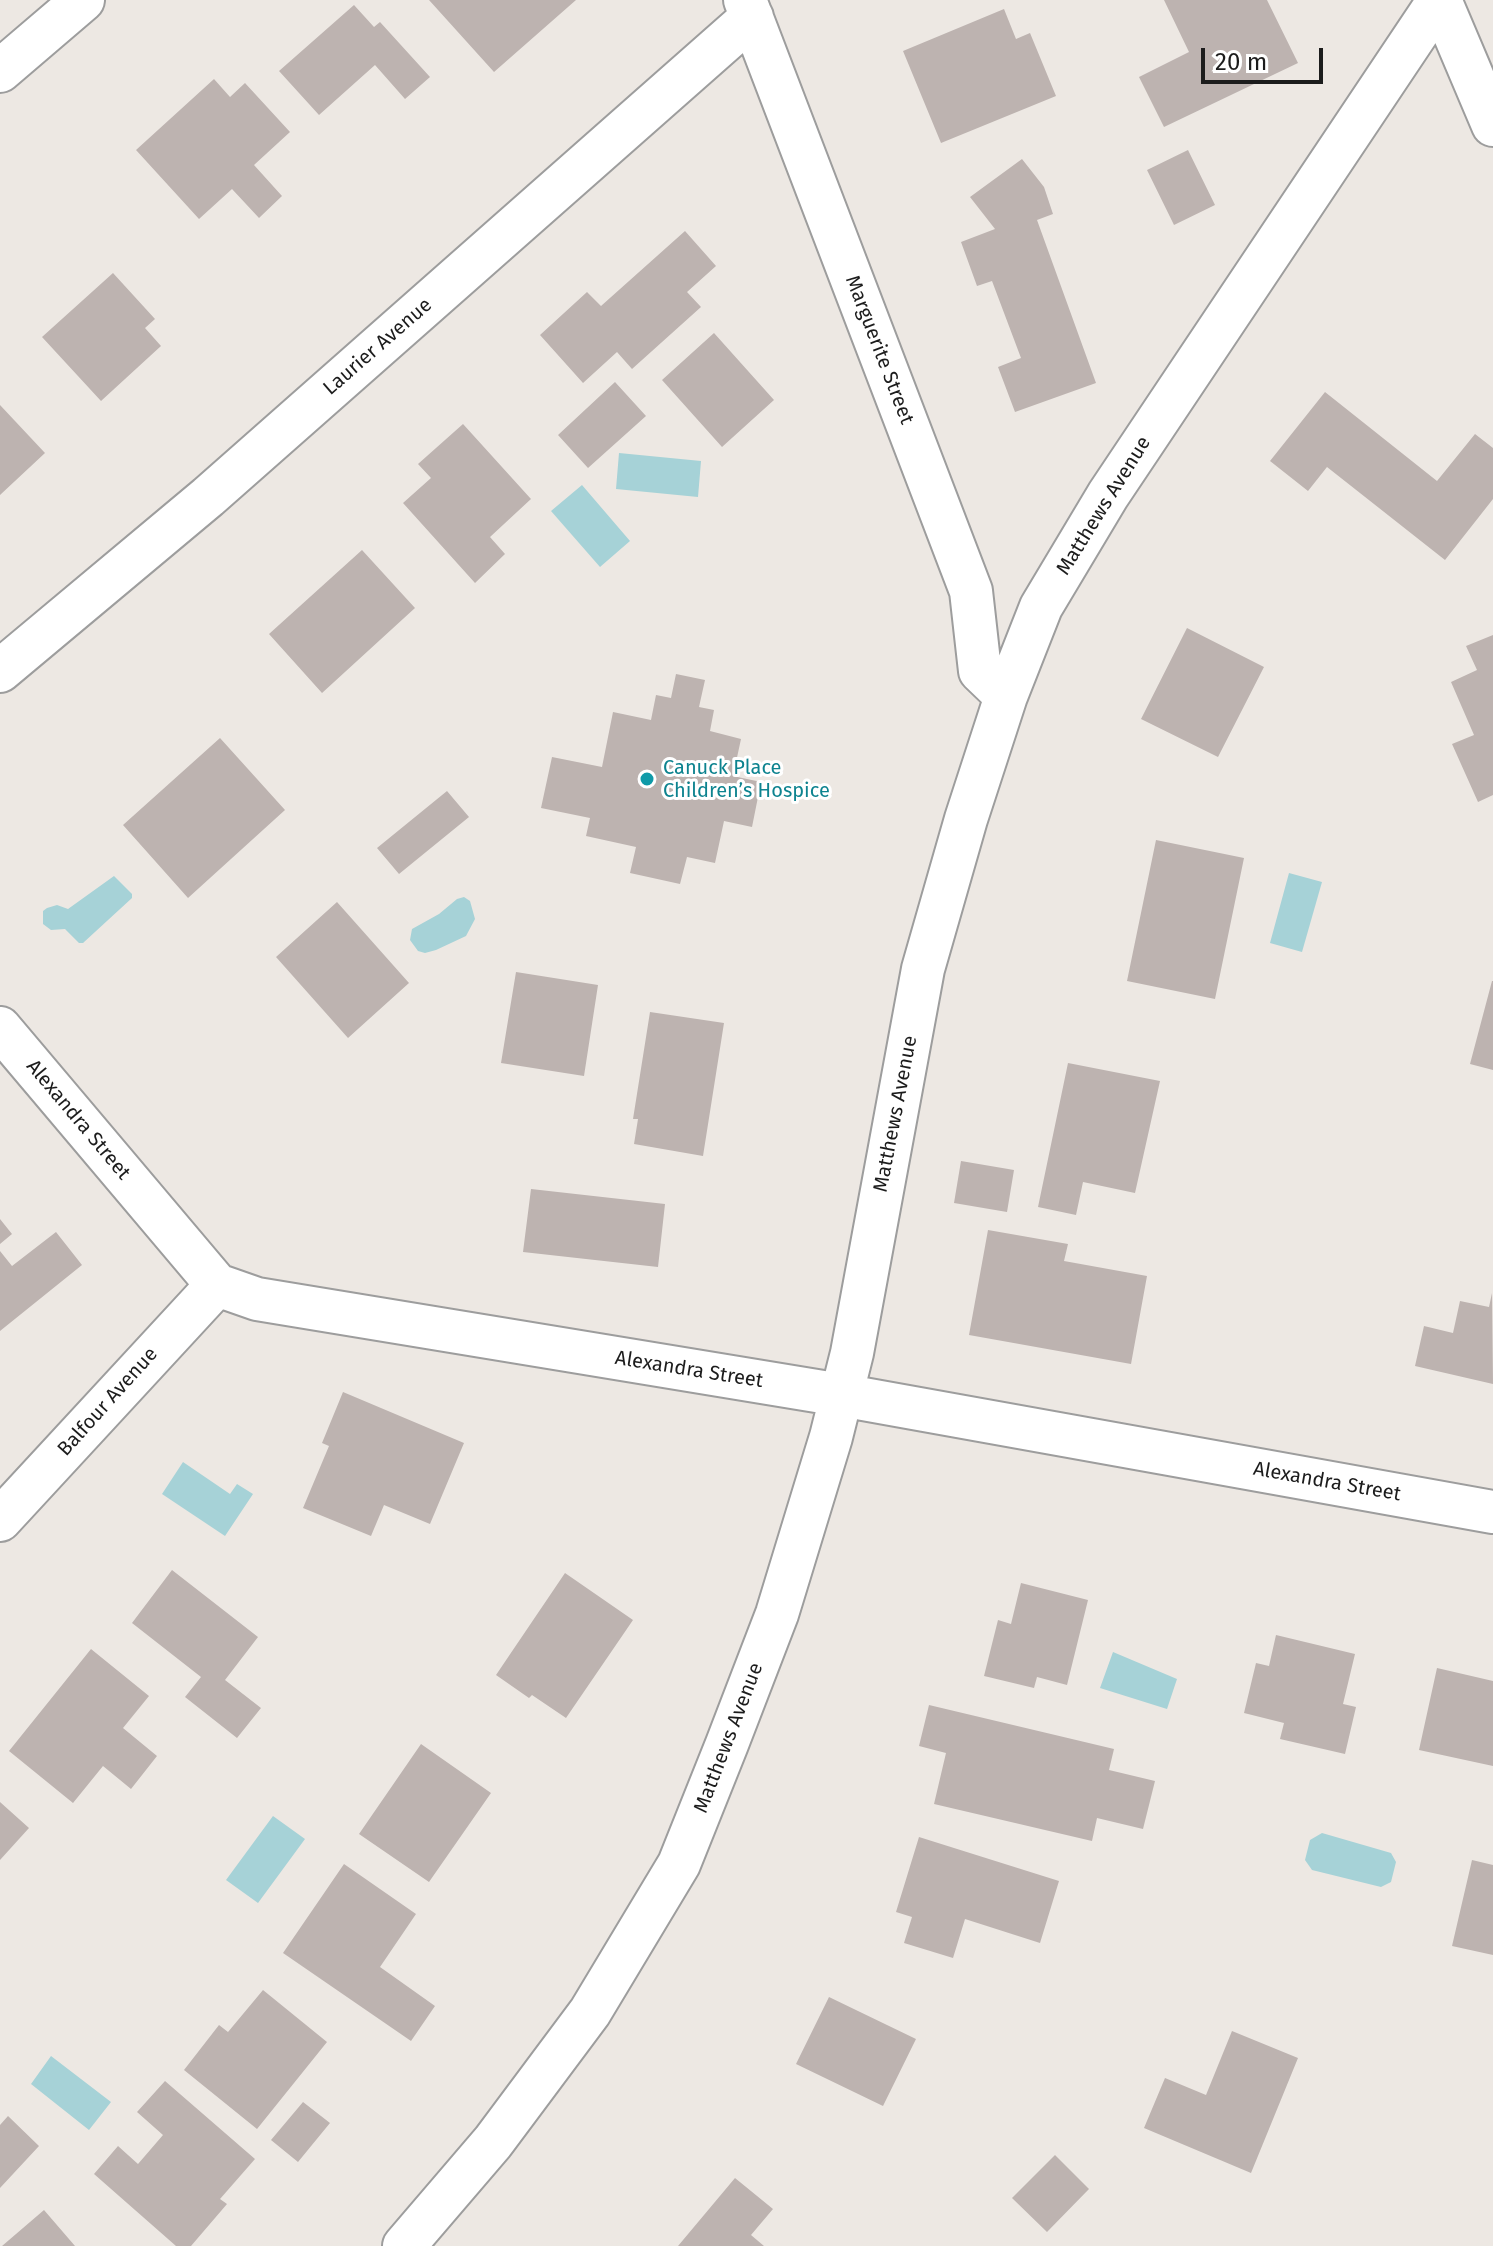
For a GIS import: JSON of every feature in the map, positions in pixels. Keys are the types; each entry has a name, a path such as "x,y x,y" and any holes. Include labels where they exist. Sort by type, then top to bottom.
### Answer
{"street":[{"path":"0,71 83,0"},
{"path":"1440,0 1493,125"},
{"name":"Matthews Avenue","path":"404,2246 493,2142 590,2012 679,1864 777,1614 852,1353 923,969 966,819 1006,696 1041,607 1108,495 1440,0"},
{"name":"Marguerite Street","path":"748,9 971,591 980,671 1006,696"},
{"name":"Laurier Avenue","path":"0,671 208,497 748,9"},
{"name":"Alexandra Street","path":"7,1051 217,1285 257,1299 841,1395 1493,1512"},
{"name":"Balfour Avenue","path":"0,1520 217,1285"}],"water":[{"path":"619,453 701,461 698,497 616,489"},
{"path":"582,485 630,541 600,567 551,511"},
{"path":"1289,873 1322,882 1302,952 1270,943"},
{"path":"114,876 132,894 132,898 83,943 79,943 65,929 51,930 43,924 43,911 47,908 57,905 68,909"},
{"path":"464,897 470,901 475,919 466,936 436,950 418,951 410,940 412,929"},
{"path":"183,1462 230,1494 237,1484 253,1494 225,1536 162,1494"},
{"path":"1113,1652 1177,1679 1167,1709 1100,1688"},
{"path":"273,1816 305,1839 258,1903 226,1880"},
{"path":"1322,1833 1391,1853 1396,1862 1391,1882 1381,1887 1312,1870 1305,1860 1310,1840"},
{"path":"51,2056 111,2102 89,2130 31,2084"}],"building":[{"path":"429,0 576,0 494,72"},
{"path":"1164,0 1267,0 1298,63 1164,127 1139,77 1189,52"},
{"path":"354,5 374,27 380,22 430,77 405,99 375,65 319,115 279,71"},
{"path":"1004,9 1016,39 1030,33 1056,96 941,143 903,51"},
{"path":"214,79 230,97 245,83 290,132 254,165 282,196 259,218 232,189 199,219 136,150"},
{"path":"1188,150 1215,205 1174,225 1147,170"},
{"path":"1022,159 1044,187 1053,214 1037,220 1096,383 1015,412 998,367 1021,358 992,281 977,286 961,242 995,229 970,197"},
{"path":"685,231 716,266 687,292 701,307 632,369 617,352 583,383 540,335 587,292 601,306"},
{"path":"113,273 155,319 145,328 161,346 101,401 42,337"},
{"path":"714,333 774,400 722,447 662,380"},
{"path":"615,382 646,416 588,468 558,435"},
{"path":"1325,392 1437,481 1475,434 1493,448 1493,499 1445,560 1327,467 1308,491 1270,461"},
{"path":"0,405 45,453 0,495"},
{"path":"463,424 531,499 490,537 505,554 475,583 403,503 431,478 418,464"},
{"path":"362,550 415,608 322,693 269,634"},
{"path":"1187,628 1264,667 1218,757 1141,719"},
{"path":"1493,635 1493,795 1478,802 1452,744 1474,735 1451,682 1477,670 1466,646"},
{"name":"Canuck Place Children’s Hospice","path":"676,674 705,680 699,707 714,710 710,731 741,739 733,776 761,782 752,827 724,821 715,863 687,857 680,884 630,873 636,847 586,836 590,818 541,808 552,757 602,767 613,712 651,720 656,695 671,698"},
{"path":"220,738 285,810 188,898 123,825"},
{"path":"447,791 469,817 399,874 377,848"},
{"path":"1156,840 1244,858 1215,999 1127,981"},
{"path":"337,902 409,983 348,1038 276,957"},
{"path":"516,972 598,985 584,1076 501,1063"},
{"path":"1493,981 1493,1070 1470,1064"},
{"path":"650,1012 724,1023 703,1156 634,1144 638,1119 633,1119"},
{"path":"1068,1063 1160,1081 1135,1193 1083,1182 1076,1215 1038,1207"},
{"path":"961,1161 1014,1170 1007,1212 954,1203"},
{"path":"531,1189 665,1204 658,1267 523,1252"},
{"path":"0,1219 12,1234 0,1244"},
{"path":"988,1230 1068,1244 1064,1261 1147,1276 1131,1364 969,1335"},
{"path":"56,1232 82,1265 0,1331 0,1251 12,1266"},
{"path":"1492,1293 1493,1384 1415,1366 1424,1326 1453,1333 1460,1301 1489,1307"},
{"path":"343,1392 464,1443 430,1524 384,1505 371,1536 303,1508 329,1446 322,1443"},
{"path":"172,1570 258,1637 225,1680 261,1708 237,1738 185,1697 201,1677 132,1623"},
{"path":"565,1573 633,1620 566,1718 496,1675"},
{"path":"1021,1583 1088,1600 1067,1685 1037,1677 1034,1688 984,1676 998,1620 1011,1624"},
{"path":"1276,1635 1355,1654 1343,1704 1356,1707 1345,1754 1280,1739 1284,1723 1244,1713 1256,1663 1269,1666"},
{"path":"91,1649 149,1696 123,1728 157,1756 131,1789 103,1766 73,1803 9,1751"},
{"path":"1437,1668 1493,1681 1493,1766 1419,1750"},
{"path":"929,1705 1114,1749 1109,1770 1155,1781 1143,1829 1097,1818 1092,1841 934,1804 946,1753 919,1746"},
{"path":"421,1744 491,1793 429,1882 359,1834"},
{"path":"0,1802 29,1828 0,1860"},
{"path":"919,1837 1059,1881 1040,1943 965,1919 953,1958 904,1943 912,1917 896,1912"},
{"path":"1472,1860 1493,1865 1493,1955 1452,1946"},
{"path":"344,1864 416,1914 380,1967 435,2006 411,2041 283,1953"},
{"path":"263,1990 327,2042 257,2129 184,2070 219,2025 228,2032"},
{"path":"829,1997 916,2039 883,2106 796,2064"},
{"path":"1232,2031 1298,2058 1251,2173 1144,2128 1165,2078 1206,2095"},
{"path":"165,2081 255,2159 220,2199 227,2204 191,2246 176,2246 94,2174 118,2146 138,2164 163,2135 137,2112"},
{"path":"303,2102 330,2123 298,2162 271,2140"},
{"path":"8,2116 39,2146 0,2188 0,2125"},
{"path":"1055,2155 1089,2189 1047,2232 1012,2198"},
{"path":"735,2178 773,2209 751,2235 764,2246 678,2246"},
{"path":"44,2210 75,2246 2,2246"}],"place":[{"name":"Canuck Place Children’s Hospice","path":"647,779"}]}
